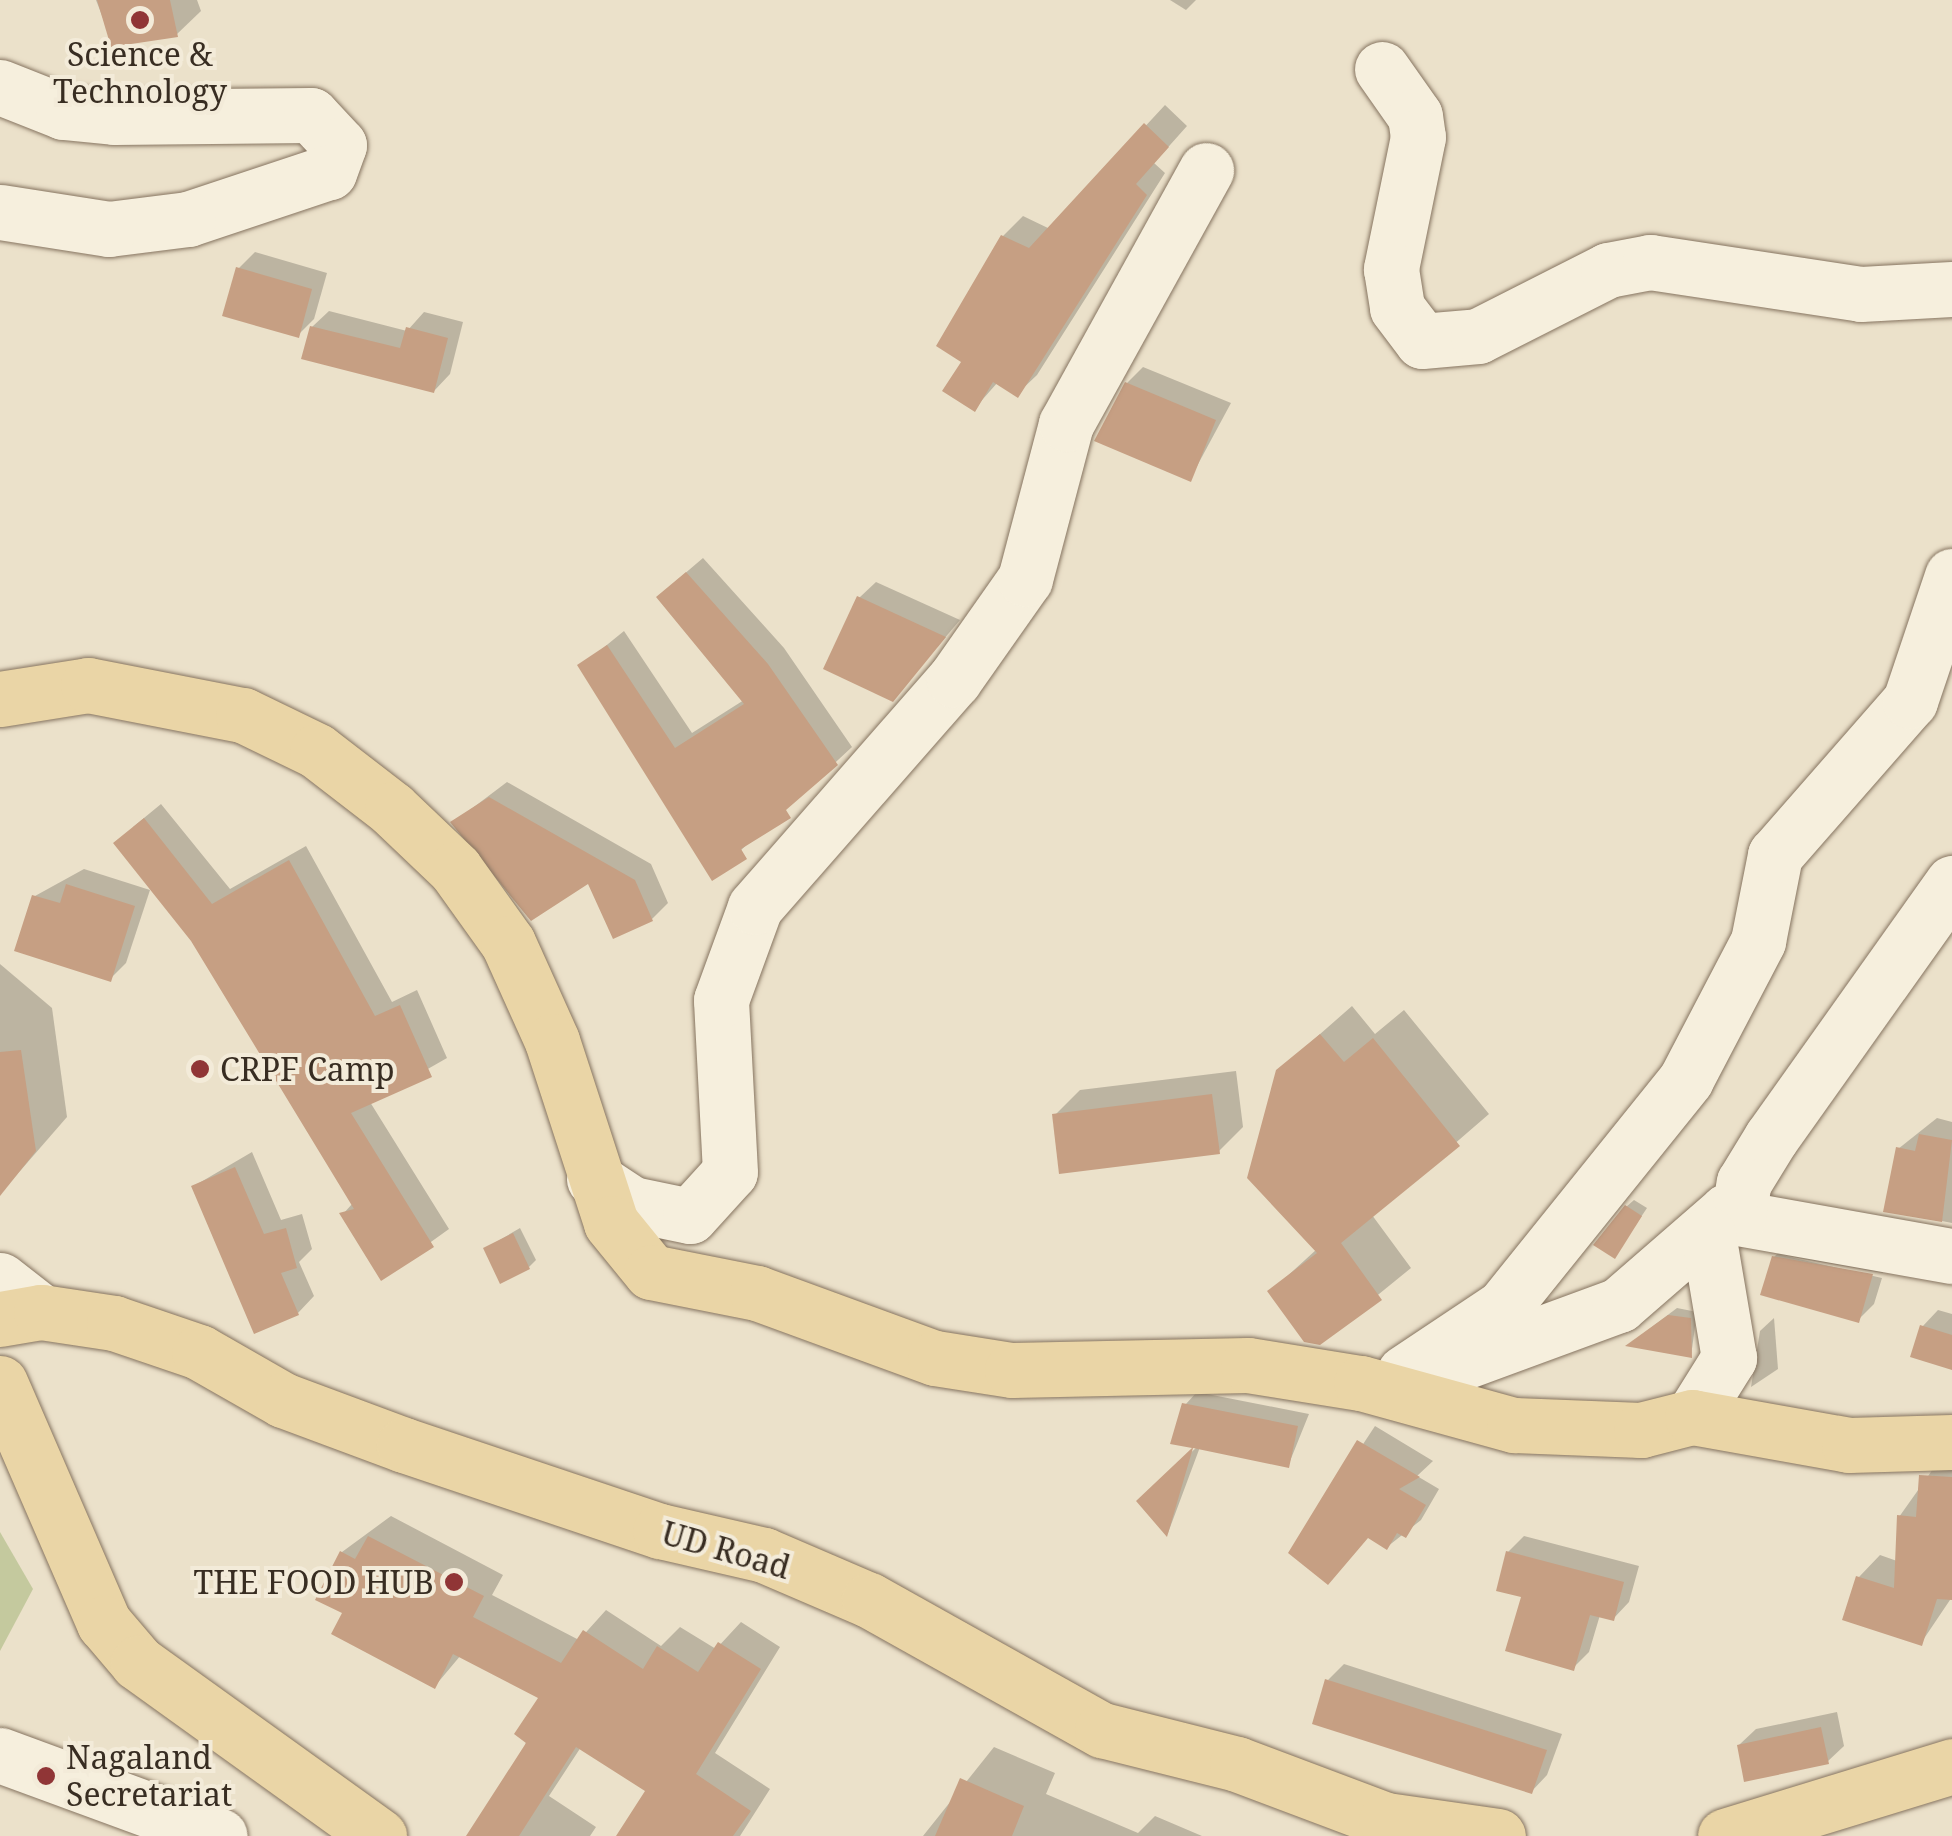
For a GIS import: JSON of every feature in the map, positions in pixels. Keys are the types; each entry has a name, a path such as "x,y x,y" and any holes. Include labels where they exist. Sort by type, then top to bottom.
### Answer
{"main road":[{"path":"0,699 88,685 243,715 317,750 392,809 455,870 508,943 552,1042 611,1223 651,1272 756,1293 936,1358 1012,1370 1248,1365 1344,1380 1514,1425 1641,1430 1692,1417 1849,1446 1952,1442"},
{"name":"UD Road","path":"13,1304 114,1323 404,1446 660,1531 764,1555 901,1616 1102,1730 1236,1764 1386,1820 1498,1836"},
{"path":"0,1384 104,1623 138,1663 379,1836"},
{"path":"1725,1836 1952,1766"}],"street":[{"path":"1382,69 1417,126 1408,211 1391,269 1397,308 1422,341 1478,336 1608,270 1650,262 1861,294 1952,289"},
{"path":"0,87 63,112 311,115 339,146 329,172 188,219 109,229 0,212"},
{"path":"594,1180 632,1204 690,1216 730,1172 721,1000 755,907 954,680 1025,578 1066,424 1206,170"},
{"path":"1404,1373 1503,1308 1686,1080 1752,956 1775,855 1910,701 1952,576"},
{"path":"1344,1380 1462,1368 1619,1306 1723,1226 1770,1138 1952,883"},
{"path":"1723,1226 1952,1256"},
{"path":"1692,1417 1729,1358 1723,1226"},
{"path":"0,1755 220,1836"}],"green space":[{"path":"0,1532 33,1589 0,1651"}],"building":[{"name":"Science & Technology","path":"97,0 170,0 178,37 111,47"},
{"path":"1144,123 1169,147 1136,184 1147,195 1018,398 993,382 975,412 942,391 961,362 936,346 1001,235 1029,248"},
{"path":"236,267 312,289 299,338 222,316"},
{"path":"310,326 400,348 406,327 448,338 434,393 301,359"},
{"path":"1125,382 1216,420 1191,482 1094,441"},
{"path":"686,572 768,664 838,765 786,810 791,818 741,849 747,859 712,881 577,665 607,645 675,748 744,704 656,597"},
{"path":"857,596 946,637 893,702 823,669"},
{"path":"489,797 635,880 653,921 613,939 588,884 531,921 450,822"},
{"path":"144,818 212,904 289,860 375,1016 400,1005 432,1077 351,1113 434,1247 381,1281 339,1213 354,1209 191,941 113,843"},
{"path":"66,884 135,906 111,982 14,951 32,895 60,903"},
{"path":"1320,1034 1344,1062 1373,1038 1460,1146 1341,1243 1382,1300 1320,1345 1304,1342 1267,1291 1317,1253 1247,1178 1276,1070"},
{"path":"21,1050 36,1151 0,1196 0,1052"},
{"path":"1212,1094 1220,1154 1059,1174 1052,1114"},
{"path":"1919,1134 1952,1140 1942,1222 1883,1212 1896,1147 1915,1151"},
{"path":"235,1167 264,1234 286,1228 297,1268 281,1273 299,1315 254,1334 191,1186"},
{"path":"1625,1205 1642,1216 1615,1259 1593,1245"},
{"path":"513,1233 530,1269 500,1284 483,1248"},
{"path":"1772,1256 1873,1274 1859,1323 1760,1295"},
{"path":"1668,1315 1691,1318 1692,1358 1625,1346"},
{"path":"1920,1325 1952,1335 1952,1370 1910,1357"},
{"path":"1182,1403 1298,1426 1289,1468 1193,1448 1167,1537 1136,1501 1192,1448 1170,1444"},
{"path":"1357,1440 1420,1477 1399,1489 1426,1505 1406,1538 1397,1533 1387,1550 1368,1538 1328,1585 1288,1553"},
{"path":"1919,1475 1952,1477 1952,1600 1937,1599 1922,1646 1842,1620 1856,1576 1894,1588 1897,1515 1916,1517"},
{"path":"368,1536 484,1596 473,1617 561,1663 583,1630 643,1669 657,1646 698,1672 718,1642 761,1669 696,1774 751,1811 733,1836 616,1836 645,1791 576,1747 519,1836 466,1836 526,1743 514,1734 538,1698 453,1654 435,1689 331,1634 342,1613 315,1600 340,1551 355,1559"},
{"path":"1506,1551 1624,1582 1614,1621 1590,1615 1574,1671 1505,1651 1521,1597 1496,1591"},
{"path":"1325,1679 1547,1750 1532,1794 1312,1724"},
{"path":"1821,1727 1829,1764 1744,1782 1737,1745"},
{"path":"960,1778 1024,1806 1012,1836 935,1836"}],"place":[{"name":"Science & Technology","path":"140,20"},
{"name":"CRPF Camp","path":"200,1069"},
{"name":"THE FOOD HUB","path":"454,1582"},
{"name":"Nagaland Secretariat","path":"46,1776"}]}
